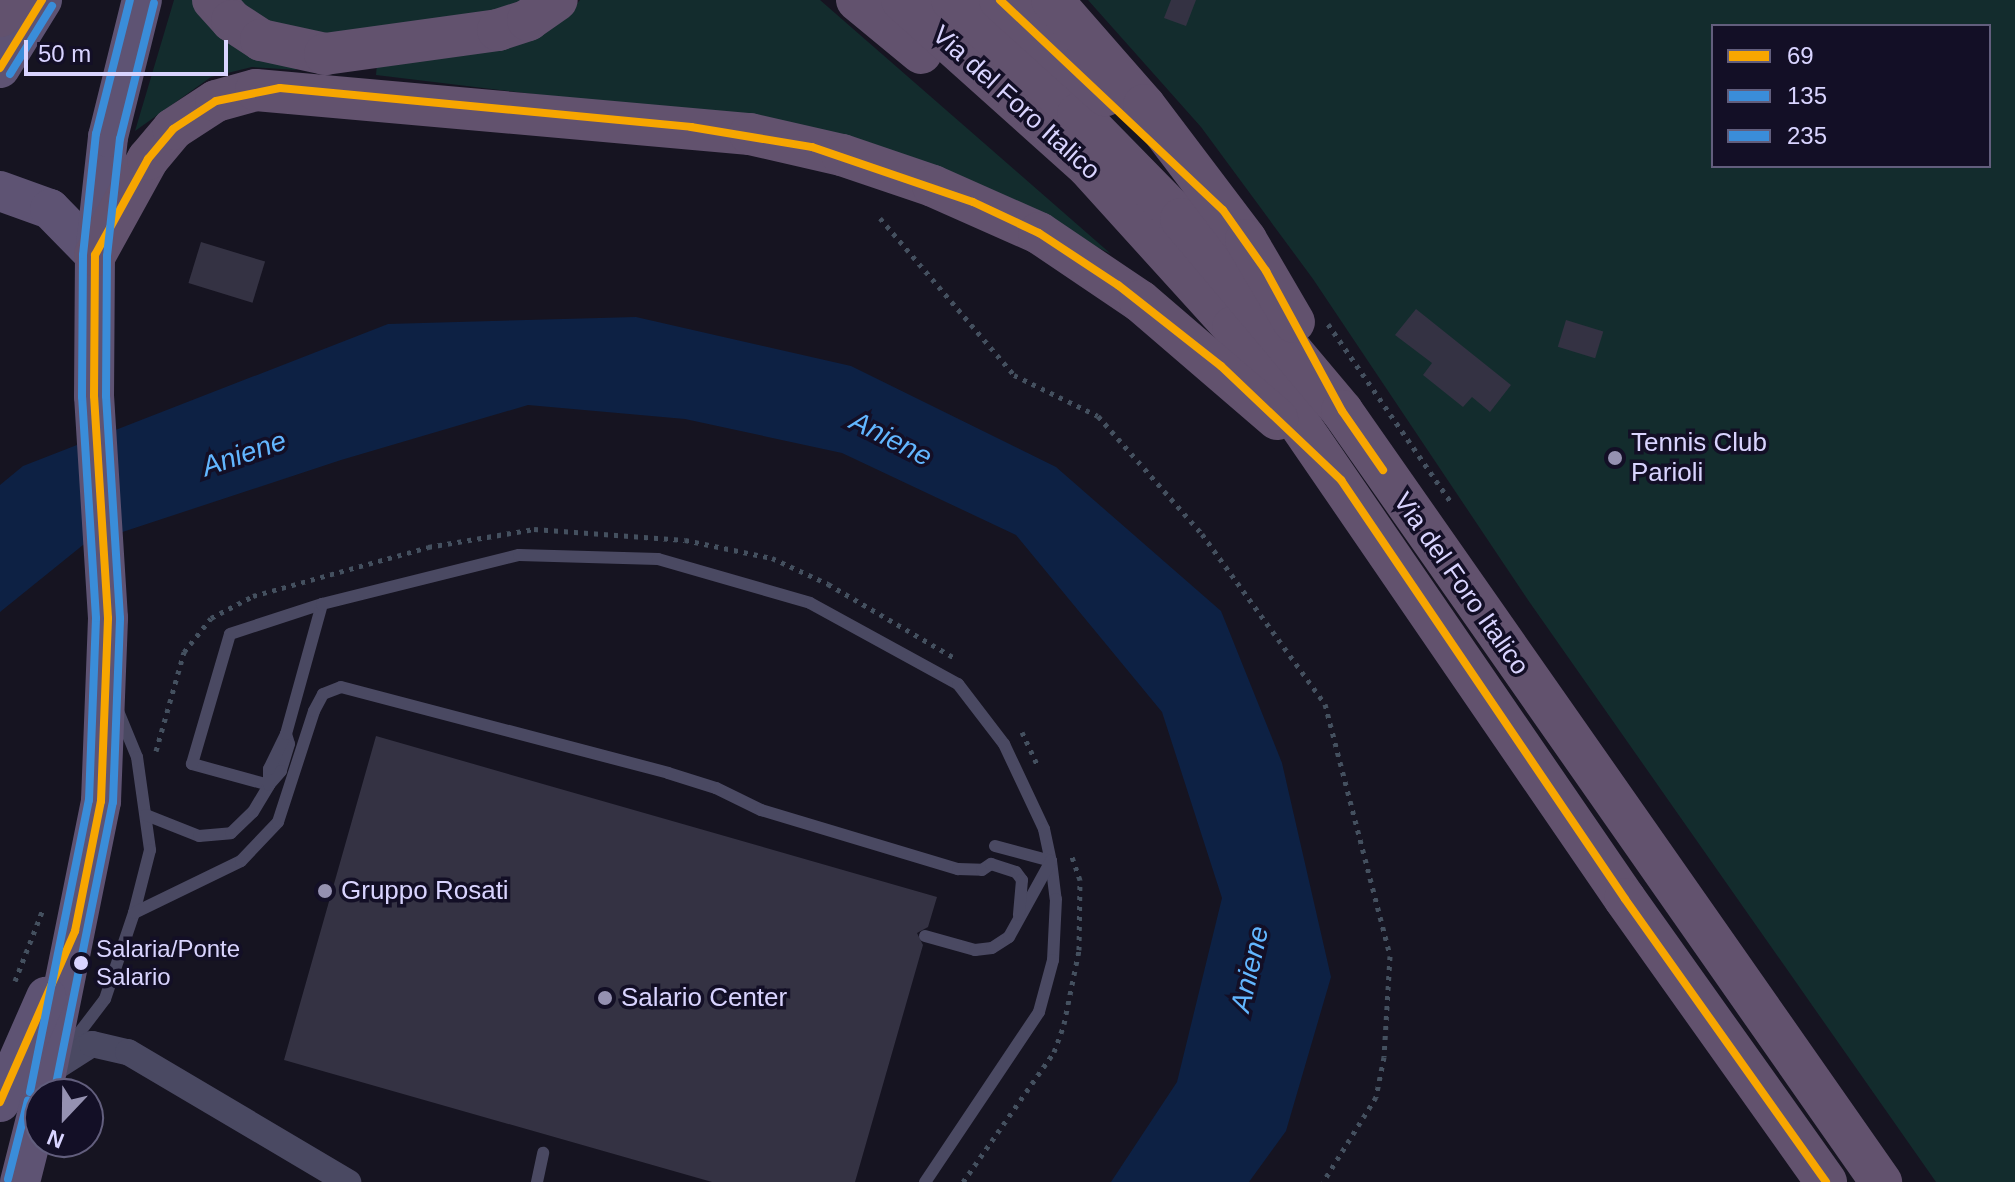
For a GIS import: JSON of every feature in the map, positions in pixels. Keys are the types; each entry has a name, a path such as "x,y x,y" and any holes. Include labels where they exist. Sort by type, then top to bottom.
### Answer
{"highway":[{"path":"0,16 20,0"},
{"path":"213,0 232,21 261,40 325,54 498,30 528,20 557,0"},
{"path":"857,0 1204,293"},
{"name":"Via del Foro Italico","path":"902,0 1047,127 1204,293 1341,480 1625,899 1826,1182"},
{"name":"Via del Foro Italico","path":"952,0 1052,89 1171,208 1342,411 1881,1182"},
{"path":"1000,0 1223,210"},
{"path":"1052,0 1144,105 1223,210 1266,271 1342,411"},
{"path":"95,255 148,159 173,129 216,101 256,90 750,134 842,155 933,186 1059,245 1192,342 1341,480"}],"main road":[{"path":"0,68 42,0"},
{"path":"46,1078 97,834 107,686 108,618 92,332 95,255 108,137 142,0"},
{"path":"0,191 50,209 95,255"},
{"path":"0,1102 75,931"},
{"path":"20,1182 26,1158"}],"street":[{"path":"57,1078 92,1044 128,1052 348,1182"}],"lane":[{"path":"269,785 192,764 230,634 322,604 519,555 658,559 810,603 958,684 1004,744 1044,829 1056,899 1053,960 1039,1012 925,1182"},
{"path":"146,815 199,836 231,833 253,812 281,771 289,744 286,734 322,604"},
{"path":"52,1078 105,999 134,913 150,850 139,773 107,686"},
{"path":"134,913 241,861 278,822 314,711 323,694 341,687 668,773 716,788 761,810 958,869 982,870 991,864 1016,872 1022,880 1019,915"},
{"path":"995,846 1051,861"},
{"path":"925,936 975,950 992,948 1009,937 1051,861"},
{"path":"537,1182 543,1153"}],"path":[{"path":"880,218 1014,375 1098,416 1202,534 1325,704 1390,956 1384,1057 1376,1097 1323,1182"},
{"path":"139,773 153,761 184,652 211,618 253,596 428,547 534,529 685,540 772,558 943,648 965,669"},
{"path":"1012,719 1028,739 1043,779"},
{"path":"963,1182 1054,1052 1064,1024 1079,922 1080,880 1068,843"},
{"path":"11,990 49,894"}],"green space":[{"path":"174,0 203,0 297,70 252,67 211,77 135,131"},
{"path":"237,0 535,0 528,6 343,36 271,24"},
{"path":"580,0 820,0 1111,254 977,187 796,126 376,75 377,63 566,16"},
{"path":"1088,0 2015,0 2015,1182 1936,1182 1528,600 1313,279 1201,127"}],"water":[{"name":"Aniene","path":"636,317 851,366 1056,467 1221,611 1282,763 1331,977 1286,1131 1249,1182 1111,1182 1177,1082 1222,898 1162,712 1016,535 842,453 685,419 528,405 341,460 83,545 0,612 0,485 23,466 388,324"}],"building":[{"path":"1171,0 1196,0 1186,26 1164,18"},
{"path":"201,242 265,262 253,303 188,283"},
{"path":"1416,309 1511,385 1490,412 1472,397 1463,407 1423,375 1432,363 1395,335"},
{"path":"1566,320 1603,331 1595,358 1558,347"},
{"name":"Salario Center","path":"376,736 937,897 928,927 917,933 923,945 855,1182 712,1182 284,1060"}],"transit line":[{"name":"69","path":"0,68 42,0"},
{"name":"235","path":"33,1078 89,800 96,618 82,397 83,255 96,134 130,0"},
{"name":"69","path":"1000,0 1223,210 1266,271 1342,411 1383,470"},
{"name":"135","path":"57,1078 113,802 120,618 106,396 107,256 120,139 154,3"},
{"name":"135","path":"10,74 52,6"},
{"name":"69","path":"0,1102 75,931 101,801 108,618 94,396 95,255 148,159 173,129 216,101 280,88 691,127 812,147 973,202 1039,233 1118,285 1221,366 1341,480 1625,899 1826,1182"},
{"name":"235","path":"8,1179 24,1116"}],"place":[{"name":"Tennis Club Parioli","path":"1615,458"},
{"name":"Gruppo Rosati","path":"325,891"},
{"name":"Salaria/Ponte Salario","path":"81,963"},
{"name":"Salario Center","path":"605,998"}]}
